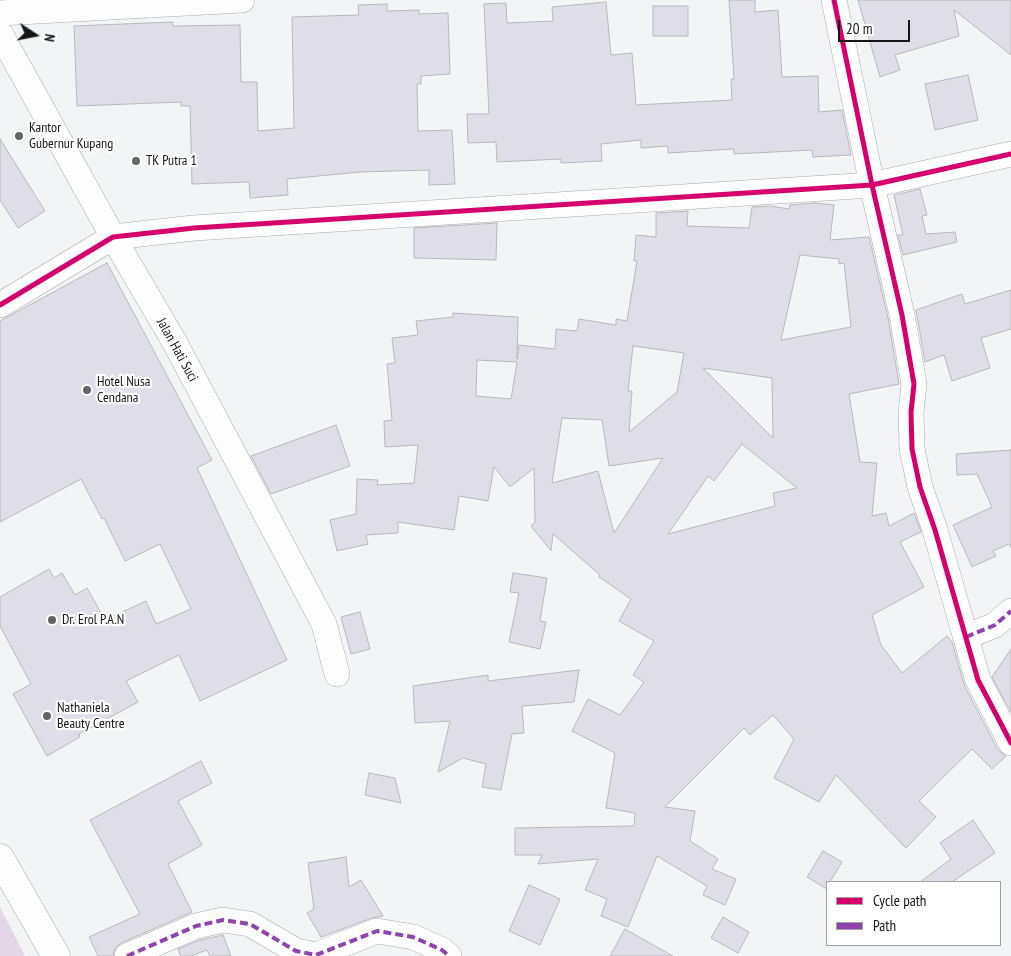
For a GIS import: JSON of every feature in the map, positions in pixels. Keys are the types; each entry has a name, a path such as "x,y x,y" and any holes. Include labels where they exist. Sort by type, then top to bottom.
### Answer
{"main road":[{"path":"0,858 56,956"}],"street":[{"path":"0,13 242,0"},
{"path":"834,0 872,185 902,315 914,384 911,412 912,449 920,487 935,530 978,680 1010,738"},
{"name":"Jalan Hati Suci","path":"0,33 174,343 324,624 337,674"},
{"path":"0,305 113,237 194,228 872,185 1011,154"},
{"path":"966,637 995,624 1011,611"},
{"path":"127,956 196,926 223,920 250,924 296,951 316,956 377,931 413,937 442,950 449,956"}],"shaded area":[{"path":"0,907 25,956 0,956"}],"building":[{"path":"729,0 755,0 755,12 778,10 782,77 818,76 819,112 842,110 851,155 813,157 812,150 734,154 734,149 668,153 668,146 641,148 641,140 601,144 602,161 561,163 561,159 497,162 496,142 468,143 467,114 489,114 484,4 506,3 507,23 553,21 552,7 606,2 611,55 632,53 636,105 732,100 731,79 734,79"},
{"path":"858,0 1011,0 1011,55 954,10 959,36 895,55 900,70 880,77"},
{"path":"387,4 387,11 419,10 419,14 448,13 450,74 421,76 421,84 417,84 418,131 452,130 455,184 429,185 429,170 360,172 287,179 288,195 250,198 249,182 192,184 190,106 181,106 181,102 77,106 74,26 173,22 173,26 240,25 241,82 257,82 258,131 294,128 292,17 359,15 358,5"},
{"path":"653,6 688,6 688,36 653,36"},
{"path":"968,75 978,120 935,130 925,84"},
{"path":"0,139 45,211 18,228 0,200"},
{"path":"920,189 927,215 922,216 926,234 955,232 957,242 903,255 898,235 903,235 894,195"},
{"path":"815,203 834,205 830,240 869,237 888,318 899,384 849,394 860,462 877,463 872,516 886,513 889,526 914,513 921,532 900,542 924,587 872,615 881,645 902,673 947,636 952,642 965,687 998,750 1006,756 992,769 972,749 919,801 936,817 906,848 836,775 819,802 774,778 794,739 773,715 750,735 744,728 665,807 695,811 690,841 718,859 712,869 736,879 725,905 703,895 707,886 657,856 628,927 601,916 607,899 585,890 598,859 538,864 542,855 515,855 515,828 634,826 635,813 606,808 615,753 572,731 588,699 620,715 644,682 633,675 654,641 619,621 631,599 599,577 600,575 553,534 551,551 531,526 535,522 534,468 510,487 494,467 488,501 459,496 454,530 398,522 398,533 366,535 368,544 337,551 330,520 356,514 357,479 378,480 377,485 414,483 418,445 385,447 384,421 392,420 387,364 395,363 392,338 418,335 416,321 453,317 453,313 518,317 517,359 519,345 555,349 556,329 577,331 579,319 616,325 616,319 627,321 637,261 634,261 636,235 656,237 656,213 688,211 687,226 749,228 752,207 771,206 789,209 790,205","holes":["800,255 839,259 839,264 844,263 851,327 781,340","633,346 684,353 677,392 629,432 632,391 628,391","477,360 517,362 511,399 476,396","703,368 772,378 773,438","562,418 602,420 609,466 663,458 614,533 598,471 552,483","742,444 797,488 773,493 775,506 668,534 708,476 714,481"]},
{"path":"497,223 496,260 414,258 414,228"},
{"path":"107,263 212,460 197,468 287,660 200,701 179,655 126,681 138,702 79,734 80,737 47,756 13,694 31,684 0,626 0,597 49,569 54,578 62,573 75,595 87,588 105,620 146,601 156,624 191,609 160,544 125,561 104,518 102,519 81,479 0,522 0,321"},
{"path":"1011,290 1011,329 981,338 990,368 952,381 944,355 925,362 916,310 962,294 965,304"},
{"path":"336,425 350,466 271,494 251,456"},
{"path":"1011,450 1011,548 1009,544 993,551 996,556 972,567 953,525 992,507 977,474 957,475 956,454"},
{"path":"513,573 547,578 540,621 546,622 540,649 509,642 519,593 510,592"},
{"path":"360,612 370,649 351,654 341,617"},
{"path":"1011,649 1011,712 992,677"},
{"path":"579,670 574,702 522,706 524,733 512,734 501,790 482,787 486,764 463,758 438,772 450,721 415,723 413,686 488,675 488,681"},
{"path":"201,761 212,783 178,801 202,845 168,864 192,912 121,943 115,948 113,956 98,956 89,937 140,914 90,820"},
{"path":"369,773 395,778 401,803 365,795"},
{"path":"973,820 995,853 953,881 921,881 951,859 940,843"},
{"path":"823,851 842,862 831,881 826,881 826,888 807,877"},
{"path":"346,857 349,887 361,880 383,916 372,918 321,937 307,913 314,909 308,863"},
{"path":"529,885 560,899 540,945 509,931"},
{"path":"723,917 749,932 738,953 711,938"},
{"path":"625,929 673,956 610,956"},
{"path":"223,935 231,956 210,956 207,950 191,956 181,956 178,949 200,940"}],"marked path":[{"path":"966,637 995,625 1011,611"},
{"path":"127,956 196,926 223,920 250,924 296,951 316,955 377,931 413,937 442,950 449,956"}],"cycle path":[{"path":"834,0 872,185 902,315 914,384 911,412 912,449 920,487 935,530 978,680 1011,743"},
{"path":"0,305 113,237 194,228 872,185 1011,154"}],"place":[{"name":"Kantor Gubernur Kupang","path":"19,136"},
{"name":"TK Putra 1","path":"136,161"},
{"name":"Hotel Nusa Cendana","path":"87,390"},
{"name":"Dr. Erol P.A.N","path":"52,620"},
{"name":"Nathaniela Beauty Centre","path":"47,716"}]}
